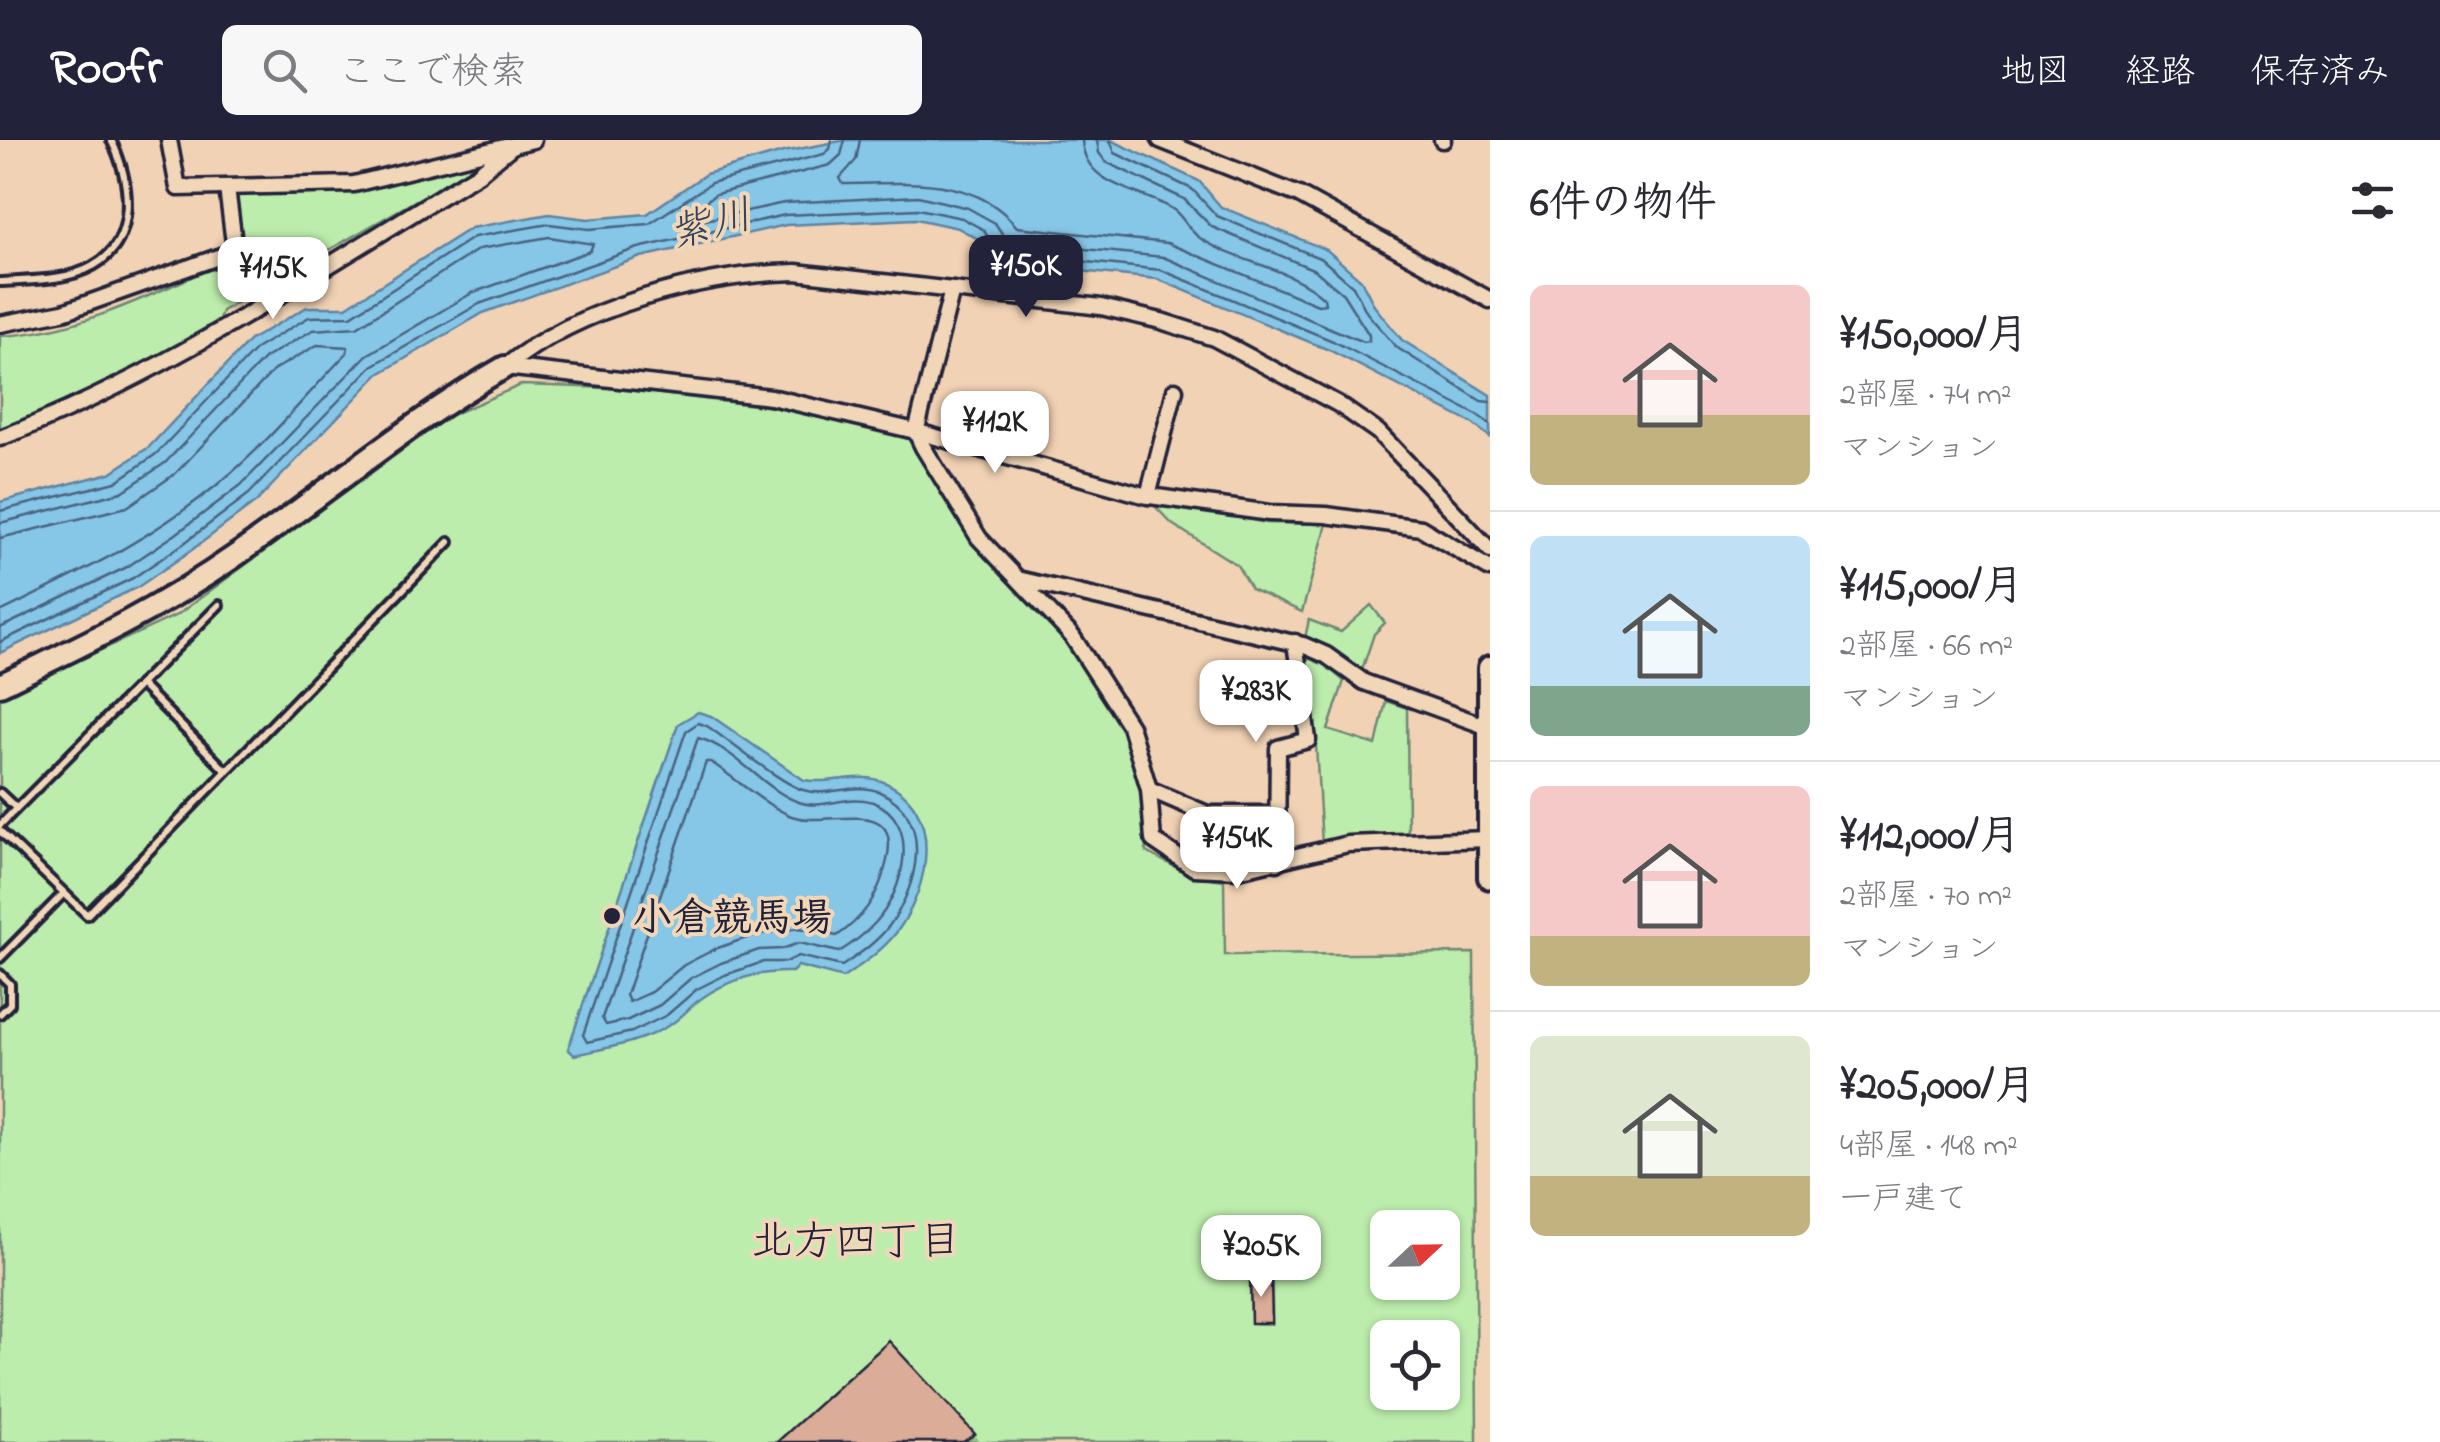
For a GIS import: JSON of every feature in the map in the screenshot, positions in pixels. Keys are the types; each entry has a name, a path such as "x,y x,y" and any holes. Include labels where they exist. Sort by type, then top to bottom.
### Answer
{"main road":[{"path":"1490,668 1490,877"}],"street":[{"path":"169,140 178,188 354,184 533,140"},
{"path":"1160,140 1299,195 1490,300"},
{"path":"0,438 61,415 140,377 478,174 512,146"},
{"path":"0,324 63,312 235,251 227,188"},
{"path":"0,685 160,605 233,558 442,406 524,352 596,314 725,278 796,272 1101,307 1214,338 1338,404 1378,432 1490,550"},
{"path":"952,290 916,432 978,538 1072,636 1130,726 1149,789 1153,840 1194,868 1238,870 1348,844 1488,839"},
{"path":"505,367 771,397 1148,496 1270,514 1326,515 1421,528 1490,569"},
{"path":"1148,496 1175,390"},
{"path":"1021,580 1296,642 1326,655 1364,682 1489,725"},
{"path":"1276,862 1278,748 1308,740 1296,642"},
{"path":"1149,789 1207,814 1276,814"}],"lane":[{"path":"0,282 92,268 115,248 124,228 128,200 126,177 111,140"},
{"path":"219,605 0,828 86,915 450,542"},
{"path":"140,684 226,771"},
{"path":"0,793 16,808"},
{"path":"0,958 63,894"},
{"path":"0,974 10,984 10,1004 0,1014"}],"green space":[{"path":"481,158 483,162 222,311 219,320 131,374 0,430 0,336 32,333 93,317 240,255 237,195 351,192"},
{"name":"小倉競馬場","path":"521,385 609,388 772,407 898,434 909,440 956,512 1087,668 1123,726 1140,777 1146,852 1191,875 1224,880 1225,955 1474,953 1477,1442 0,1442 0,697 177,615 449,416"},
{"path":"1151,502 1267,523 1327,524 1302,612 1251,589 1237,565 1172,524"},
{"path":"1371,605 1385,623 1374,634 1362,670 1333,648 1305,638 1309,620 1341,632"},
{"path":"1308,658 1325,665 1344,681 1328,730 1376,745 1386,701 1407,708 1408,836 1322,844 1316,746 1304,662"}],"water":[{"name":"紫川","path":"846,140 1111,140 1199,181 1221,207 1327,250 1361,280 1375,307 1402,340 1490,395 1490,437 1473,424 1329,350 1157,279 982,261 980,240 958,228 916,219 786,225 641,257 483,313 379,374 256,502 189,552 138,587 0,653 0,502 110,473 149,447 250,340 307,307 346,307 471,228 549,214 588,219 647,214 706,174 783,152"},
{"path":"698,712 711,716 804,780 872,779 902,793 916,809 923,829 926,850 917,895 890,940 843,978 798,966 792,972 745,978 712,992 660,1031 574,1055 568,1049 678,724"}],"building":[{"path":"1271,1277 1272,1323 1251,1323 1250,1278"},
{"path":"889,1341 975,1434 963,1442 777,1442"}],"place":[{"name":"小倉競馬場","path":"612,916"}],"district":[{"name":"北方四丁目","path":"856,1239"}]}
